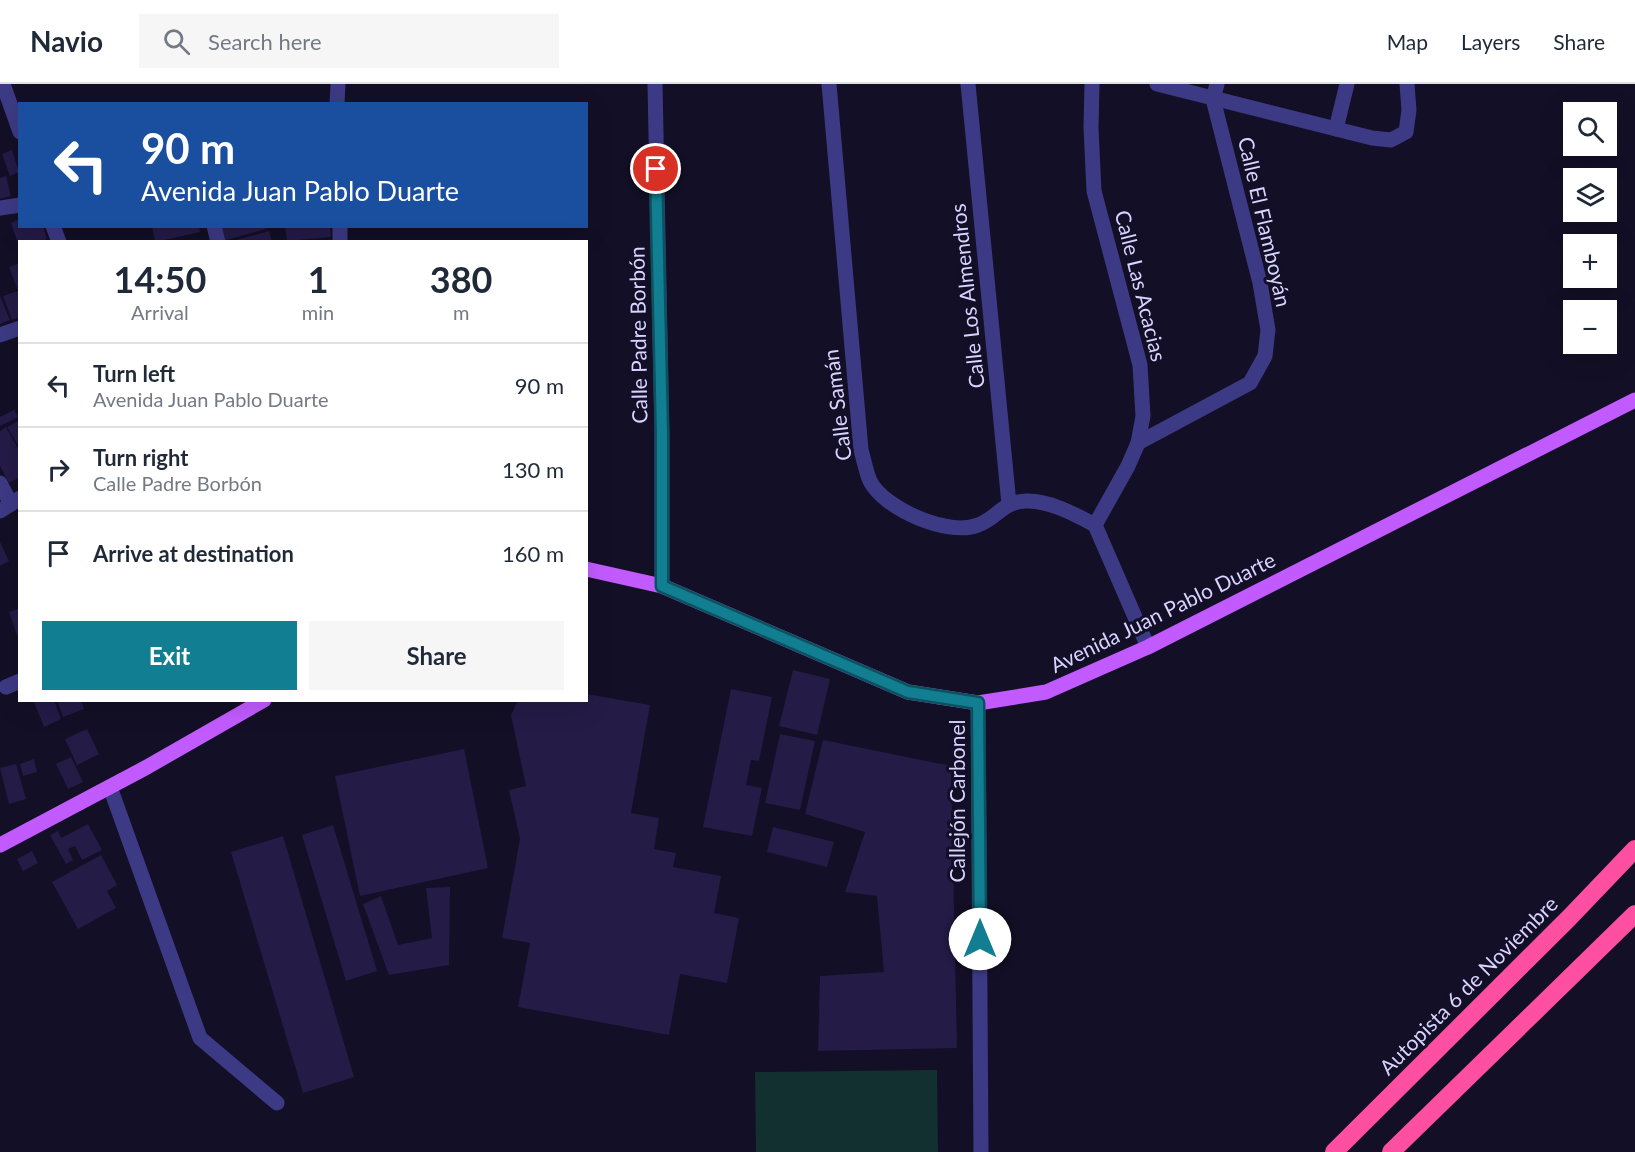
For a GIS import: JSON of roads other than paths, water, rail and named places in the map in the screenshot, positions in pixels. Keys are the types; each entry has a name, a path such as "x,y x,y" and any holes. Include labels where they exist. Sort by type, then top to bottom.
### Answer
{"highway":[{"name":"Autopista 6 de Noviembre","path":"1334,1152 1569,918 1635,849"},
{"path":"1391,1152 1635,914"}],"main road":[{"name":"Avenida Juan Pablo Duarte","path":"588,569 662,586 908,692 978,703 1046,692 1148,647 1635,400"},
{"path":"0,845 110,787 246,705"}],"street":[{"path":"3,84 18,126"},
{"path":"337,102 338,84"},
{"name":"Calle Padre Borbón","path":"655,84 662,434 662,586"},
{"name":"Calle Samán","path":"829,84 861,450 870,481 881,495 902,510 925,522 953,527 978,526 1009,504"},
{"name":"Calle Los Almendros","path":"968,84 1009,504"},
{"name":"Calle Las Acacias","path":"1092,84 1091,128 1094,191 1140,365 1143,416 1138,443 1095,525"},
{"path":"1157,84 1372,138 1391,140 1406,132 1409,110 1407,84"},
{"name":"Calle El Flamboyán","path":"1138,443 1250,383 1264,356 1268,330 1260,283 1213,99 1217,84"},
{"path":"1336,129 1347,84"},
{"path":"0,208 18,205"},
{"path":"0,335 18,329"},
{"path":"0,483 10,504"},
{"path":"1009,504 1028,501 1064,509 1095,525 1148,647"},
{"name":"Callejón Carbonel","path":"978,703 981,1152"},
{"path":"110,787 200,1038 277,1103"}]}
